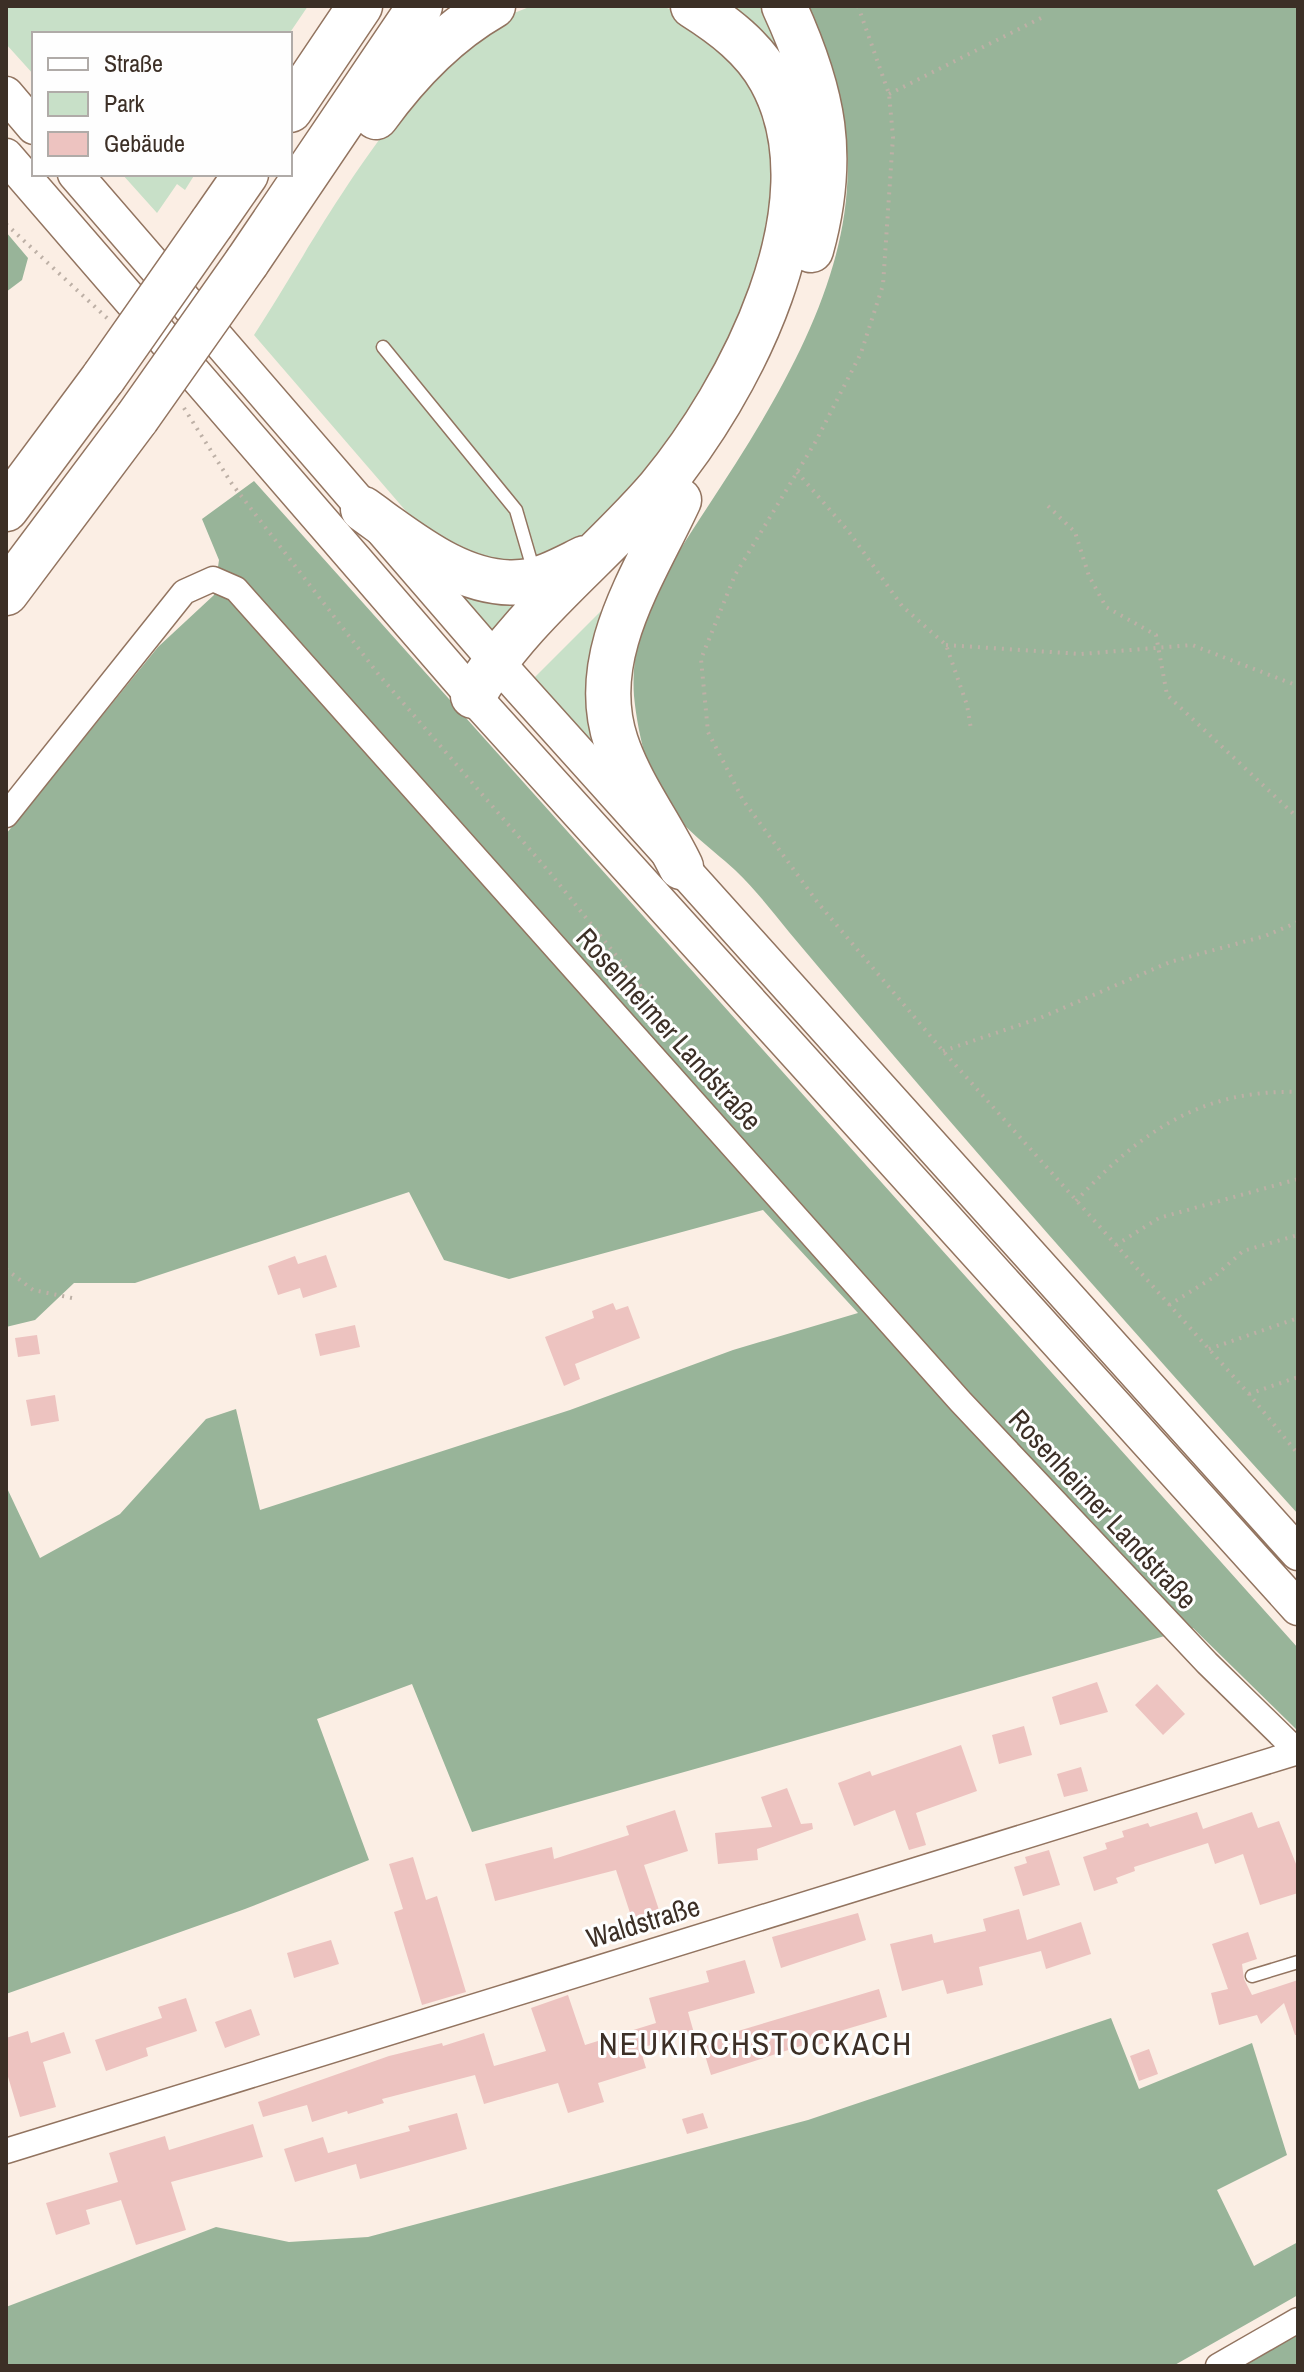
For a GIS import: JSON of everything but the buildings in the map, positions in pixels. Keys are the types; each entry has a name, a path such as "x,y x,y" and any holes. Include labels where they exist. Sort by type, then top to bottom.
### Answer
{"highway":[{"path":"292,107 360,6"},
{"path":"6,593 137,418 325,149 420,6"},
{"path":"325,149 367,130 398,87 463,23 493,6"},
{"path":"492,677 660,486 710,415 746,352 771,294 787,240 792,142 771,80 747,49 722,25 693,6"},
{"path":"681,867 660,823 635,787 615,740 609,691 613,648 625,607 679,500 756,383 797,298 814,238 826,174 824,122 814,81 784,6"},
{"path":"6,509 104,377 245,176"},
{"path":"492,677 596,599 679,500"},
{"path":"363,509 432,557 488,580 522,582 599,553"}],"main road":[{"path":"6,94 32,125"},
{"path":"6,156 492,677 681,867 1298,1553"},
{"path":"77,176 363,509 492,677 1298,1608"}],"street":[{"name":"Rosenheimer Landstraße","path":"6,815 184,592 213,579 236,589 960,1401 1207,1663 1298,1752"},
{"name":"Waldstraße","path":"6,2151 1298,1752"},
{"path":"1218,2366 1298,2320"}],"lane":[{"path":"383,347 516,510 536,578"},
{"path":"1252,1976 1298,1962"}],"path":[{"path":"858,6 889,94 893,137 883,285 861,353 797,472 735,575 701,659 708,732 743,800 818,903 943,1051 1249,1394 1298,1454"},
{"path":"889,94 1041,18"},
{"path":"6,224 93,301"},
{"path":"196,423 232,484 333,617 551,874 714,1078 718,1128"},
{"path":"797,472 849,532 902,606 946,645 967,705 971,729"},
{"path":"1048,506 1075,532 1089,576 1106,607 1156,635 1167,695 1298,818"},
{"path":"946,645 1081,654 1161,650 1192,645 1298,686"},
{"path":"943,1051 1040,1018 1170,962 1265,936 1298,922"},
{"path":"1076,1201 1150,1131 1211,1102 1298,1092"},
{"path":"1116,1245 1159,1218 1298,1179"},
{"path":"1169,1305 1214,1277 1243,1251 1298,1235"},
{"path":"6,1269 33,1290 72,1298"},
{"path":"1209,1349 1298,1318"},
{"path":"1249,1394 1298,1377"}],"green space":[{"path":"6,6 308,6 290,32 32,32 32,73 6,44"},
{"path":"533,6 662,6 677,12 736,59 767,117 776,190 754,287 696,407 595,534 524,568 443,547 405,510 254,335 339,198 410,100 449,59 490,26"},
{"path":"722,6 768,6 805,112"},
{"path":"807,6 1298,6 1298,1514 1104,1298 756,892 674,814 659,792 650,770 634,696 637,647 643,625 673,561 757,430 809,331 829,279 842,226 848,173 843,119 832,76"},
{"path":"124,176 194,176 185,190 177,184 157,213"},
{"path":"6,232 28,258 22,280 6,292"},
{"path":"254,481 1298,1648 1298,1731 1193,1628 472,1832 412,1684 317,1719 369,1860 245,1909 6,1994 6,1486 40,1558 120,1514 206,1419 236,1409 260,1510 570,1410 733,1350 858,1313 763,1210 509,1279 444,1260 409,1192 135,1283 74,1283 35,1320 6,1327 6,834 158,647 214,595 219,560 202,519"},
{"path":"446,581 545,588 493,639"},
{"path":"607,605 604,757 533,679"},
{"path":"1111,2018 1139,2089 1252,2043 1287,2155 1217,2190 1254,2266 1298,2242 1298,2295 1173,2366 6,2366 6,2307 216,2227 289,2242 368,2237 808,2120"},
{"path":"1298,2330 1298,2366 1233,2366"}],"district":[{"name":"NEUKIRCHSTOCKACH","path":"756,2043"}]}
